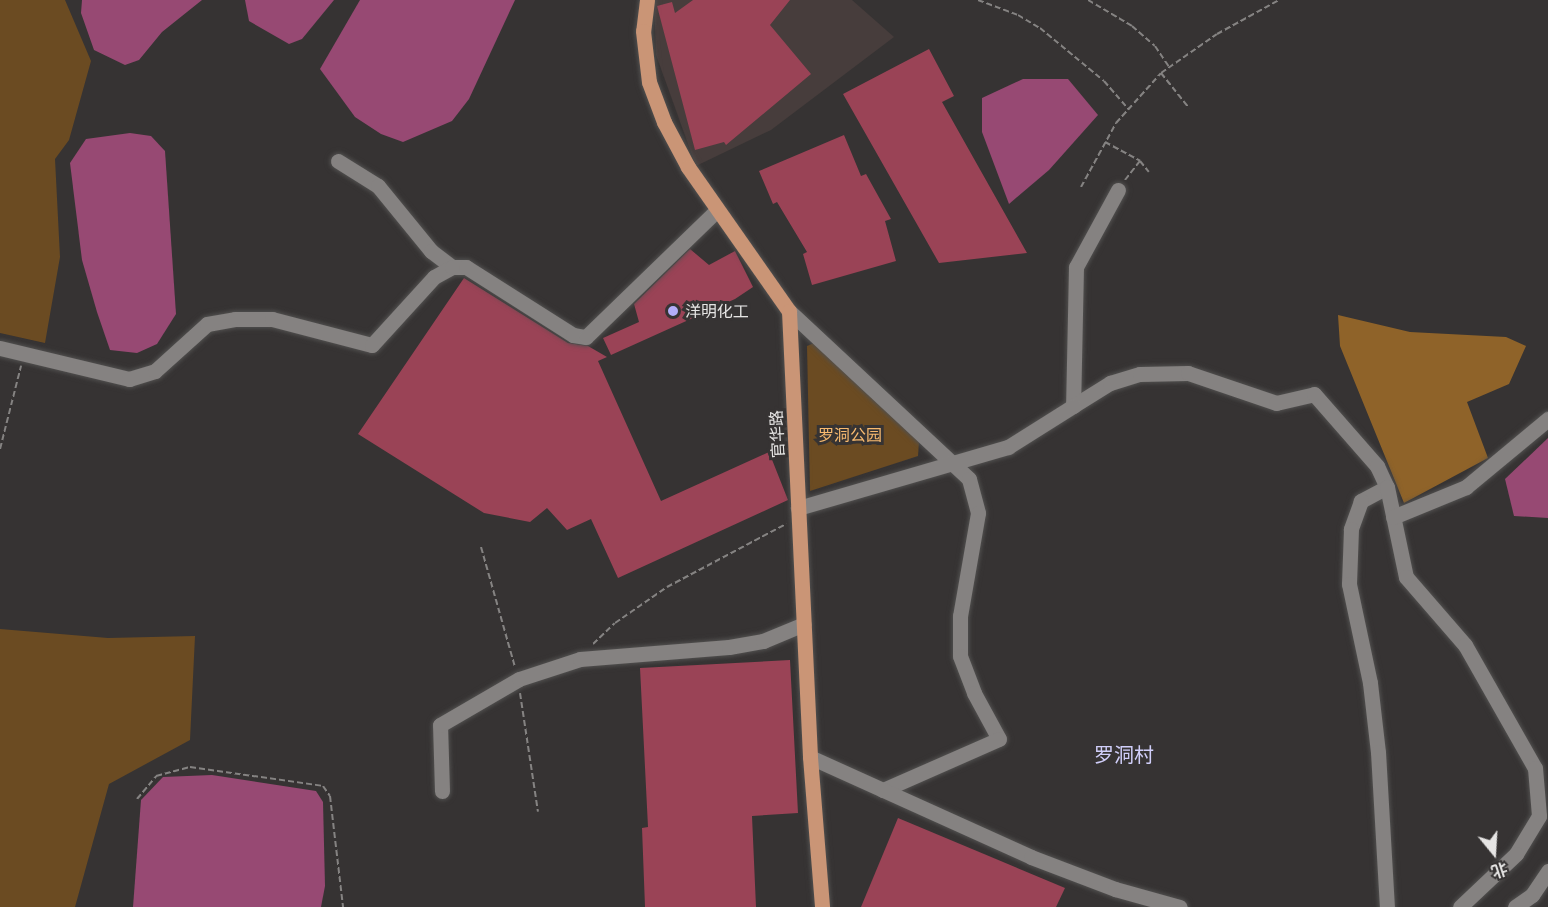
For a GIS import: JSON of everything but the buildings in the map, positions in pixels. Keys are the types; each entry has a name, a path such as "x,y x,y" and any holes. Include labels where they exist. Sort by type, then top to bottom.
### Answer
{"main road":[{"path":"647,0 643,31 649,82 688,167 789,310"},
{"name":"官华路","path":"789,310 810,758 822,907"}],"street":[{"path":"338,161 378,186 431,251 452,267"},
{"path":"1073,406 1076,267 1118,190"},
{"path":"0,348 129,379 155,371 207,324 236,319 272,319 372,345 434,277 452,267 466,267 573,335 586,337 717,210"},
{"path":"789,310 969,479 978,513 960,616 960,656 974,693 999,739 883,790"},
{"path":"799,512 1008,447 1110,383 1140,374 1188,373 1276,403 1314,394 1377,466 1387,488 1406,577 1465,645 1535,768 1539,816 1516,854 1460,907"},
{"path":"1393,517 1466,487 1548,419"},
{"path":"1387,488 1361,501 1351,529 1349,584 1370,682 1377,740 1387,907"},
{"path":"442,791 440,725 519,679 580,659 729,647 763,641 804,624"},
{"path":"810,758 1031,857 1115,889 1180,907"},
{"path":"1515,907 1532,895 1548,871"}],"path":[{"path":"978,0 1018,15 1040,28 1104,81 1129,110"},
{"path":"1088,0 1132,26 1155,46 1169,67"},
{"path":"1081,187 1105,142 1161,73 1279,0"},
{"path":"1161,73 1189,108"},
{"path":"1105,142 1140,161 1149,172"},
{"path":"1118,190 1140,161"},
{"path":"0,449 24,354"},
{"path":"580,659 615,623 667,587 799,512"},
{"path":"137,799 156,776 190,767 323,786 330,796 336,872 343,907"}],"shaded area":[{"path":"82,0 202,0 162,32 139,60 125,65 94,50 81,13"},
{"path":"245,0 334,0 302,39 289,44 249,21"},
{"path":"360,0 515,0 469,99 452,121 403,142 381,134 355,117 320,69"},
{"path":"654,0 852,0 894,37 771,130 696,166 656,55"},
{"path":"1023,79 1068,79 1098,115 1049,170 1009,204 982,132 982,98"},
{"path":"130,133 151,136 165,151 176,314 157,344 137,353 110,350 82,260 70,163 86,139"},
{"path":"1338,315 1410,332 1506,337 1526,346 1509,384 1467,402 1488,458 1404,503 1340,346"},
{"path":"1548,438 1548,518 1514,516 1505,479"},
{"path":"212,775 316,791 323,802 325,886 321,907 133,907 141,800 163,777"}],"green space":[{"path":"0,0 65,0 91,61 69,140 55,159 60,257 45,343 0,333"},
{"name":"罗洞公园","path":"814,343 919,442 918,456 810,491 807,346"},
{"path":"0,629 108,638 195,636 190,740 109,784 75,907 0,907"}],"place":[{"name":"洋明化工","path":"673,311"}],"district":[{"name":"罗洞村","path":"1124,755"}]}
